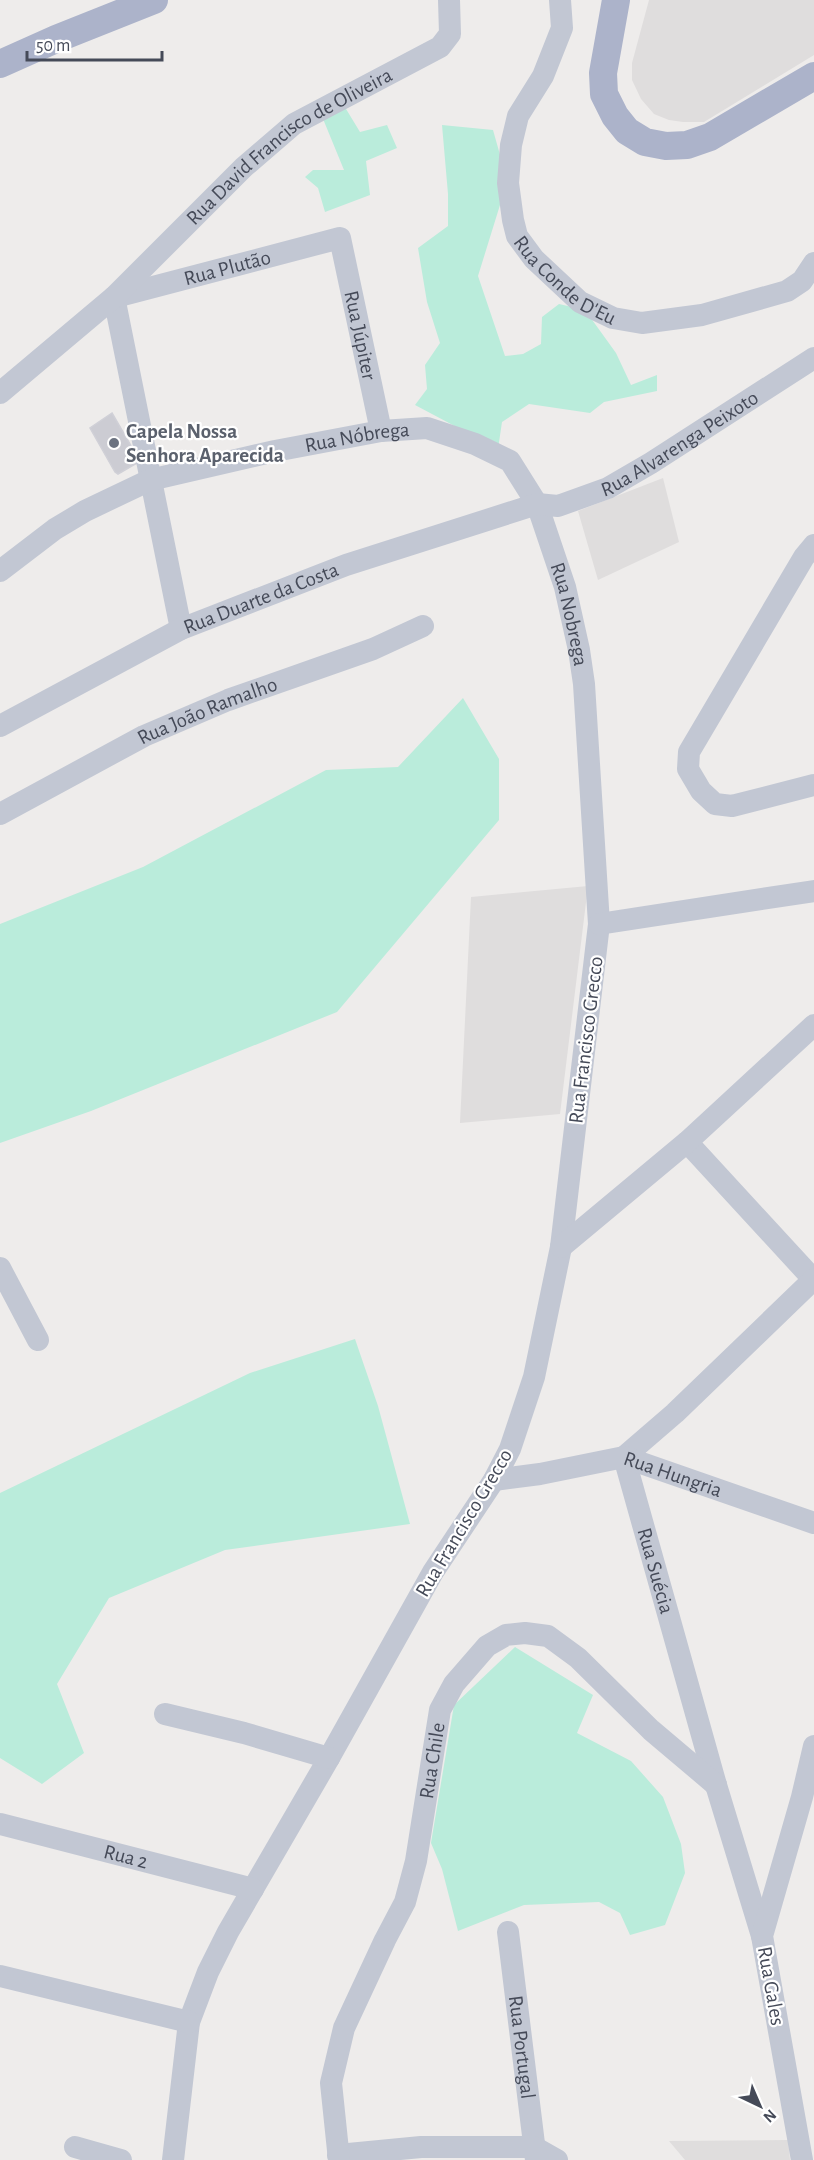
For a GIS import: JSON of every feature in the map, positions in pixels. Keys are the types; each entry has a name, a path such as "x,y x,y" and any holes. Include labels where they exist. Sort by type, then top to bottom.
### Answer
{"main road":[{"path":"0,64 154,0"},
{"path":"616,0 603,73 604,94 615,116 627,131 645,142 666,146 687,145 710,137 814,76"}],"street":[{"name":"Rua David Francisco de Oliveira","path":"0,393 114,297 244,167 294,124 440,47 450,34 449,0"},
{"name":"Rua Conde D'Eu","path":"561,0 562,28 543,76 518,116 511,145 508,183 513,220 517,236 534,259 580,302 613,318 642,323 702,315 786,291 801,281 814,263"},
{"name":"Rua Plutão","path":"114,297 340,238"},
{"name":"Rua Júpiter","path":"340,238 381,431"},
{"path":"114,297 181,629"},
{"name":"Rua Alvarenga Peixoto","path":"537,504 558,506 608,488 651,463 814,358"},
{"name":"Rua Nóbrega","path":"5,563 85,511 150,480 381,431 427,428 475,444 510,462 537,504"},
{"name":"Rua Duarte da Costa","path":"0,726 181,629 346,565 537,504"},
{"name":"Rua Nobrega","path":"537,504 565,587 584,684 586,728"},
{"path":"814,545 804,557 688,752 688,769 701,791 715,804 732,806 814,785"},
{"name":"Rua João Ramalho","path":"0,814 144,736 228,700 373,649 423,626"},
{"name":"Rua Francisco Grecco","path":"173,2160 189,2022 208,1972 228,1932 329,1758 432,1572 494,1480 510,1449 534,1377 561,1247 599,924 586,728"},
{"path":"599,924 814,891"},
{"path":"561,1247 687,1142 814,1025"},
{"path":"624,1457 675,1413 814,1279 687,1142"},
{"path":"0,1268 38,1340"},
{"name":"Rua Hungria","path":"494,1480 540,1474 624,1457 814,1523"},
{"name":"Rua Suécia","path":"624,1457 716,1785 762,1936"},
{"name":"Rua Chile","path":"339,2158 331,2083 344,2028 405,1902 416,1861 440,1710 454,1684 488,1646 506,1635 525,1633 548,1636 578,1658 651,1730 716,1785"},
{"path":"165,1714 244,1733 329,1758"},
{"name":"Rua Gales","path":"802,2160 762,1936 808,1800 814,1746"},
{"name":"Rua 2","path":"0,1824 253,1888"},
{"name":"Rua Portugal","path":"508,1932 535,2153"},
{"path":"0,1976 189,2022"},
{"path":"75,2147 121,2160"},
{"path":"339,2158 420,2147 535,2153 557,2160"}],"shaded area":[{"path":"649,0 814,0 814,55 704,122 669,120 654,114 641,99 632,80 632,63"},
{"path":"663,478 679,542 598,580 578,511"},
{"path":"588,886 560,1114 460,1123 471,897"},
{"path":"788,2140 790,2160 685,2160 669,2141"}],"green space":[{"path":"343,104 360,132 387,125 397,148 366,161 370,195 325,212 318,188 305,177 313,170 344,170 321,114"},
{"path":"442,125 493,130 506,176 500,205 478,276 505,356 523,354 541,344 542,317 559,304 585,310 616,353 631,385 657,375 657,391 604,402 590,413 529,404 502,422 498,449 415,405 427,389 425,365 440,343 427,302 418,248 448,226 448,194"},
{"path":"463,698 499,759 499,820 337,1012 91,1111 0,1143 0,924 143,867 326,770 398,767"},
{"path":"355,1339 378,1406 410,1524 225,1550 109,1598 57,1684 84,1753 42,1784 0,1758 0,1493 250,1373"},
{"path":"515,1647 593,1695 577,1733 631,1761 663,1797 681,1844 685,1873 665,1925 630,1935 620,1913 599,1902 524,1905 458,1931 442,1869 431,1843 454,1705"}],"building":[{"name":"Capela Nossa Senhora Aparecida","path":"112,413 138,458 137,463 118,474 90,428"}],"place":[{"name":"Capela Nossa Senhora Aparecida","path":"114,443"}]}
